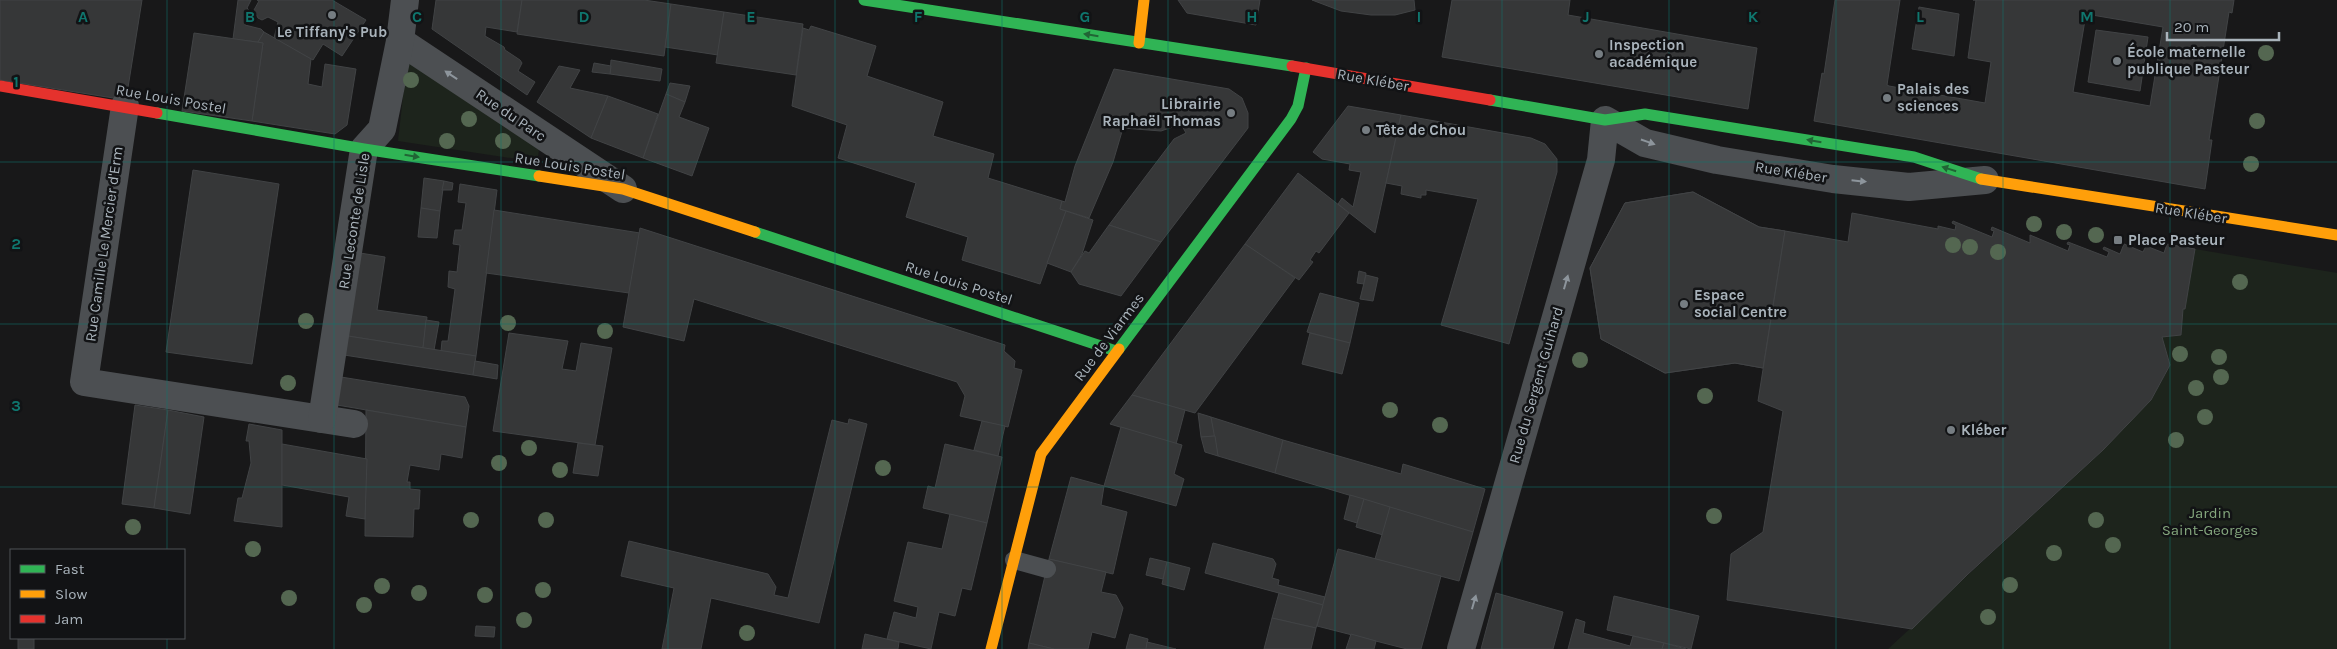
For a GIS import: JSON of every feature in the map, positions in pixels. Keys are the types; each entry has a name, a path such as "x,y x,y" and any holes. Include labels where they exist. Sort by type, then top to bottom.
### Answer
{"street":[{"name":"Rue Leconte de Lisle","path":"322,420 364,148 382,129 406,0"},
{"name":"Rue Kléber","path":"864,0 1306,68 1605,120 1646,142 1717,160 1833,179 1909,187 1985,180 2337,235"},
{"path":"1139,43 1144,0"},
{"name":"Rue du Parc","path":"400,40 623,189"},
{"name":"Rue de Viarmes","path":"994,648 1014,560 1042,454 1291,119 1298,106 1306,68"},
{"name":"Rue Louis Postel","path":"0,86 364,148 623,189 1116,352"},
{"name":"Rue Camille Le Mercier d'Erm","path":"125,106 84,382 322,420"},
{"name":"Rue du Sergent Guihard","path":"1461,649 1601,160 1605,120"},
{"path":"322,420 354,424"}],"lane":[{"path":"1014,560 1047,569"}],"green space":[{"path":"407,61 540,144 537,162 398,141"},
{"name":"Jardin Saint-Georges","path":"2195,249 2337,273 2337,649 1888,649 2103,450 2151,400 2170,365 2162,337 2181,335 2183,309 2185,309"}],"building":[{"path":"0,0 142,0 126,100 0,80"},
{"path":"238,0 251,0 247,8 249,10 245,25 261,29 264,32 258,42 233,39"},
{"path":"257,0 332,0 366,20 342,56 323,44 313,60 274,38 278,22 268,17 262,20 258,18 254,10 259,1"},
{"path":"436,0 522,0 517,32 486,27 485,36 504,47 505,50 520,60 522,63 518,71 535,82 527,95 432,29"},
{"path":"522,0 644,0 671,4 664,56 517,34"},
{"path":"1178,0 1260,0 1256,25 1187,13"},
{"path":"1312,0 1414,0 1415,10 1395,15 1371,15 1341,11"},
{"name":"Inspection académique","path":"1452,0 1570,0 1568,15 1757,48 1748,109 1442,57"},
{"name":"Palais des sciences","path":"1835,0 1900,0 1887,85 1985,103 1991,62 1968,58 1976,0 2234,0 2232,13 2229,12 2209,140 2212,140 2205,189 1814,121 1822,73 1824,74","holes":["2086,14 2163,27 2150,106 2073,92"]},
{"path":"671,4 724,12 718,55 665,47"},
{"path":"1919,7 1959,14 1954,56 1912,49"},
{"path":"724,12 803,24 796,75 716,63"},
{"path":"811,26 876,46 867,76 943,102 933,136 994,154 988,178 1062,201 1060,209 1066,211 1040,284 962,260 968,237 906,217 916,183 838,158 847,125 792,106 803,28 809,30"},
{"path":"2096,30 2148,37 2140,91 2088,82"},
{"path":"264,32 311,59 308,84 322,87 325,64 356,69 347,125 335,134 252,121 263,43 258,42"},
{"path":"194,33 263,43 252,121 182,111"},
{"path":"611,60 662,69 660,81 610,74"},
{"path":"594,63 611,66 610,74 592,72"},
{"path":"559,66 580,70 570,88 608,96 591,138 537,102"},
{"path":"1114,69 1229,89 1242,98 1248,113 1248,128 1161,242 1109,225 1174,139 1186,133 1181,124 1161,131 1123,128 1113,162 1089,218 1060,209 1062,201 1065,202 1075,166"},
{"path":"670,83 690,86 685,102 666,94"},
{"path":"666,94 685,102 679,117 709,128 692,176 643,158"},
{"path":"608,96 658,114 643,158 591,138"},
{"path":"1348,106 1401,115 1375,233 1338,204 1342,198 1353,207 1361,172 1349,170 1350,164 1322,159 1313,152"},
{"path":"1401,115 1531,138 1545,144 1557,159 1557,172 1509,344 1441,325 1478,199 1426,190 1426,195 1421,195 1421,198 1401,194 1402,186 1386,183"},
{"path":"193,170 279,184 252,364 166,352"},
{"path":"1298,173 1349,213 1319,253 1316,251 1310,260 1313,262 1299,280 1245,244"},
{"path":"424,178 444,181 440,211 421,208"},
{"path":"444,181 453,183 452,190 442,190"},
{"path":"460,184 497,190 476,356 441,351 442,341 448,341 455,289 448,287 449,271 457,272 460,245 453,244 455,230 462,230 466,203 458,202"},
{"name":"Espace social Centre","path":"1693,192 1759,227 1785,231 1763,368 1735,363 1665,373 1601,339 1590,268 1625,203","holes":["1669,252 1678,254 1677,263 1690,265 1691,256 1701,258 1711,272 1706,302 1692,312 1660,307 1650,294 1655,263"]},
{"name":"Espace social Centre","path":"1693,192 1759,227 1785,231 1763,368 1735,363 1665,373 1601,339 1590,268 1625,203"},
{"path":"421,208 440,211 437,238 418,237"},
{"path":"494,210 640,233 629,293 486,273"},
{"path":"1066,211 1093,220 1082,254 1071,272 1047,263"},
{"name":"Kléber","path":"1852,213 1938,229 1938,226 1955,230 1956,225 1952,223 1953,221 1992,237 1994,231 1991,230 1992,227 2030,243 2030,235 2068,251 2070,245 2067,244 2068,242 2107,257 2109,252 2103,249 2104,247 2120,254 2124,244 2143,252 2146,246 2164,253 2167,244 2195,249 2185,309 2183,309 2181,335 2162,337 2170,365 2151,400 2103,450 1967,575 1912,629 1727,600 1731,554 1763,532 1783,411 1758,401 1785,231 1848,242"},
{"path":"1109,225 1161,242 1121,296 1079,284 1071,272 1085,251 1089,253"},
{"path":"640,228 1005,345 1004,351 1015,361 1014,368 1022,370 1008,427 960,416 965,396 957,382 694,299 684,341 623,327"},
{"path":"1245,244 1295,278 1195,413 1132,395"},
{"path":"360,253 385,257 377,310 427,317 423,348 348,336"},
{"path":"1359,271 1366,273 1364,284 1357,283"},
{"path":"1366,275 1378,278 1373,301 1360,299"},
{"path":"1320,293 1359,303 1350,343 1307,332"},
{"path":"426,320 439,322 434,350 423,348"},
{"path":"509,333 568,341 562,369 576,371 581,343 612,348 595,445 493,431"},
{"path":"1310,333 1350,343 1342,374 1302,364"},
{"path":"348,336 476,356 473,375 344,355"},
{"path":"475,361 498,365 497,379 473,375"},
{"path":"341,377 465,397 469,406 466,427 337,405"},
{"path":"1132,395 1185,410 1176,444 1110,424"},
{"path":"135,405 168,410 154,508 122,504"},
{"path":"168,410 204,417 190,514 154,508"},
{"path":"366,410 466,427 462,458 441,454 439,470 410,465 407,482 410,482 410,489 420,490 419,509 414,509 413,537 365,536"},
{"path":"1198,413 1211,417 1215,436 1201,437"},
{"path":"1211,417 1283,440 1275,473 1218,456"},
{"path":"849,419 867,424 819,623 711,598 701,649 662,649 674,588 621,576 629,541 768,574 776,587 774,595 788,598 832,420 848,424"},
{"path":"982,421 1005,426 998,456 974,450"},
{"path":"249,424 282,430 282,527 234,521 238,498 242,498 251,463 249,441 246,441"},
{"path":"1121,427 1182,445 1174,474 1184,479 1176,506 1104,486"},
{"path":"1215,436 1218,456 1205,452 1201,437"},
{"path":"1283,440 1401,474 1403,464 1485,489 1473,532 1275,473"},
{"path":"578,443 603,446 598,476 573,473"},
{"path":"282,444 367,459 365,519 346,516 349,497 282,485"},
{"path":"945,444 1002,457 987,523 923,508 928,486 935,488"},
{"path":"1071,477 1104,486 1101,505 1127,512 1113,574 1049,559"},
{"path":"1350,495 1364,499 1357,523 1344,519"},
{"path":"1364,499 1390,507 1383,535 1356,527"},
{"path":"1390,507 1473,532 1459,581 1375,559"},
{"path":"950,514 987,523 971,590 962,588 955,616 939,612 931,649 887,639 894,612 916,618 918,607 894,601 908,542 942,549"},
{"path":"1213,543 1273,559 1276,564 1272,578 1279,580 1278,585 1325,597 1323,605 1205,573"},
{"path":"1338,549 1441,576 1421,649 1407,649 1317,626"},
{"path":"1150,558 1167,562 1163,579 1146,575"},
{"path":"1049,559 1106,572 1101,592 1116,595 1123,608 1115,638 1092,632 1088,649 1054,649 1029,643"},
{"path":"1167,562 1190,568 1184,590 1162,584"},
{"path":"1279,593 1323,605 1316,628 1272,618"},
{"path":"1496,593 1563,612 1553,649 1481,649"},
{"path":"1614,596 1699,616 1691,649 1607,630"},
{"path":"1272,618 1316,628 1311,649 1264,649"},
{"path":"1576,619 1585,622 1583,633 1630,646 1633,636 1664,643 1662,649 1568,649"},
{"path":"476,626 495,627 494,637 475,636"},
{"path":"865,634 899,642 898,649 862,649"},
{"path":"1130,634 1148,639 1146,649 1126,649"},
{"path":"1351,634 1376,641 1374,649 1346,649"},
{"path":"18,639 34,639 34,649 18,649"},
{"path":"1147,642 1176,649 1146,649"},
{"path":"1029,643 1054,649 1028,649"},
{"path":"1664,643 1686,649 1662,649"}],"traffic: fast":[{"path":"864,0 1292,66"},
{"path":"1119,349 1291,119 1298,106 1306,68"},
{"path":"1490,100 1605,120 1645,114 1914,157 1981,179"},
{"path":"157,113 364,149 539,176"},
{"path":"755,232 1116,351"}],"traffic: slow":[{"path":"1139,43 1144,0"},
{"path":"539,176 623,189 755,232"},
{"path":"1981,179 2337,235"},
{"path":"991,649 1041,454 1119,349"}],"traffic: jam":[{"path":"1292,66 1490,100"},
{"path":"0,86 157,113"}],"place":[{"name":"Le Tiffany's Pub","path":"332,15"},
{"name":"Inspection académique","path":"1599,54"},
{"name":"École maternelle publique Pasteur","path":"2117,61"},
{"name":"Palais des sciences","path":"1887,98"},
{"name":"Librairie Raphaël Thomas","path":"1231,113"},
{"name":"Tête de Chou","path":"1366,130"},
{"name":"Place Pasteur","path":"2118,240"},
{"name":"Espace social Centre","path":"1684,304"},
{"name":"Kléber","path":"1951,430"}]}
